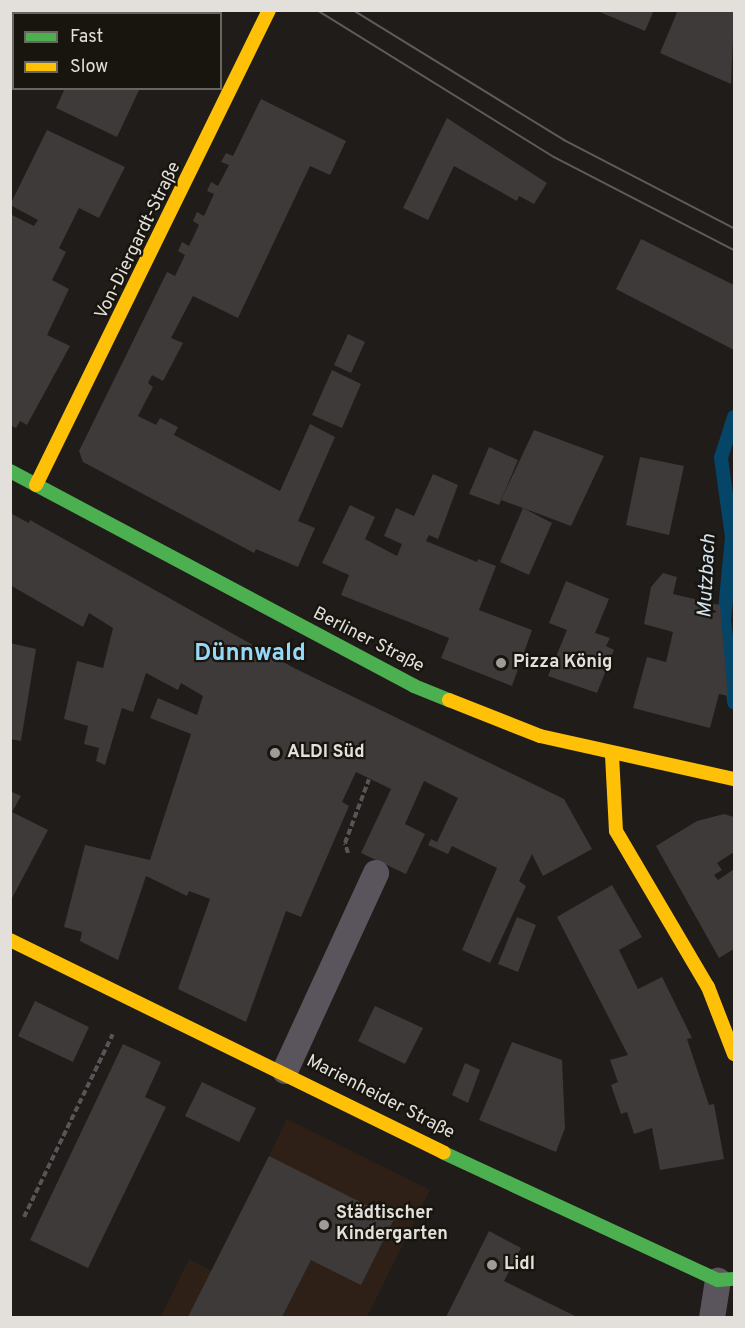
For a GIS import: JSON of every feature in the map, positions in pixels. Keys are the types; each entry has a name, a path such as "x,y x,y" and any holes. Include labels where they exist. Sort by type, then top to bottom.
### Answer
{"street":[{"name":"Von-Diergardt-Straße","path":"36,485 269,10"},
{"name":"Berliner Straße","path":"10,471 414,686 540,736 612,755 735,779"},
{"path":"612,755 616,831 708,987 735,1054"},
{"name":"Marienheider Straße","path":"10,940 285,1071 568,1213 626,1235 727,1280"}],"lane":[{"path":"285,1071 376,873"},
{"path":"712,1317 727,1280"}],"path":[{"path":"369,779 345,843 351,861 376,873"},
{"path":"24,1217 131,998"}],"shaded area":[{"name":"Städtischer Kindergarten","path":"287,1119 430,1190 367,1317 160,1318 189,1259 212,1271"}],"building":[{"path":"595,10 654,10 645,31"},
{"path":"678,10 734,12 731,84 660,53"},
{"path":"64,90 139,90 117,137 56,108"},
{"path":"261,99 346,141 330,175 310,166 238,318 193,296 171,338 183,343 163,381 152,375 148,383 153,387 138,416 156,425 160,418 178,427 174,435 280,491 310,424 335,437 298,521 315,528 298,567 256,549 254,553 83,462 79,451 167,272 175,276 185,255 178,251 182,242 189,246 199,225 193,221 197,212 204,216 214,194 207,191 211,182 218,186 229,165 221,162 226,153 233,156"},
{"path":"447,118 547,183 534,204 519,196 517,201 454,166 428,220 403,208"},
{"path":"47,130 125,167 99,218 79,208 59,248 66,252 52,280 69,289 47,335 70,346 27,425 20,421 16,428 10,425 10,214 34,226 38,220 10,205"},
{"path":"641,239 734,285 734,350 616,289"},
{"path":"348,334 365,342 351,373 334,365"},
{"path":"332,370 361,384 342,428 312,415"},
{"path":"534,430 604,456 571,526 501,500"},
{"path":"489,447 518,460 499,505 469,494"},
{"path":"640,457 684,466 669,535 626,525"},
{"path":"433,474 458,485 438,539 429,535 426,541 477,562 478,559 496,566 479,610 532,630 512,686 441,658 449,638 341,595 349,575 322,563 350,505 375,517 365,539 397,556 402,544 384,536 396,508 414,516"},
{"path":"523,508 552,523 529,575 500,562"},
{"path":"10,513 29,523 30,520 294,668 564,799 592,849 543,876 532,854 519,881 526,886 490,963 462,950 497,868 452,846 448,854 428,845 431,839 437,842 458,798 424,781 405,824 425,834 406,874 361,853 391,789 356,772 342,802 349,806 301,917 286,911 246,1022 178,989 210,899 189,891 187,896 146,876 118,960 80,941 82,932 64,927 85,845 150,860 191,734 150,718 158,698 197,715 203,696 181,683 178,690 146,673 133,712 122,708 105,765 96,761 99,748 84,744 88,726 64,719 77,661 103,668 113,628 89,613 83,627 10,585"},
{"path":"663,573 677,577 673,594 720,605 728,696 719,694 710,728 633,708 647,657 666,662 673,632 644,624 651,587"},
{"path":"566,581 609,599 595,633 610,638 606,646 614,650 597,693 548,676 567,630 549,623"},
{"path":"10,643 36,649 21,741 10,739"},
{"path":"10,791 21,796 12,812 48,830 10,902"},
{"path":"724,814 734,817 734,852 717,863 722,870 714,875 718,880 734,869 734,949 719,958 656,846 697,821"},
{"path":"612,885 642,937 619,950 638,989 662,977 692,1038 687,1039 709,1105 714,1104 724,1159 660,1170 652,1128 634,1134 627,1112 621,1114 611,1085 618,1082 610,1060 628,1055 557,917"},
{"path":"517,917 536,925 518,972 498,964"},
{"path":"35,1001 89,1027 73,1062 18,1036"},
{"path":"375,1006 423,1028 405,1064 358,1041"},
{"path":"512,1042 562,1060 565,1128 556,1152 479,1120"},
{"path":"123,1044 161,1062 145,1097 166,1107 88,1268 30,1240"},
{"path":"465,1063 480,1070 468,1103 452,1095"},
{"path":"202,1082 256,1108 239,1142 185,1116"},
{"path":"269,1156 394,1219 361,1285 311,1260 282,1317 188,1317"},
{"name":"Lidl","path":"489,1231 521,1248 504,1281 577,1317 446,1317"}],"waterway":[{"name":"Mutzbach","path":"734,417 721,458 732,537 724,620 734,702"}],"tram line":[{"path":"317,10 554,157 734,250"},
{"path":"353,10 564,140 734,228"}],"traffic: fast":[{"path":"10,471 414,686 449,700"},
{"path":"444,1153 718,1280 734,1279"}],"traffic: slow":[{"path":"36,485 269,10"},
{"path":"449,700 540,736 734,779"},
{"path":"612,755 616,831 708,987 734,1054"},
{"path":"10,940 444,1153"}],"place":[{"name":"Pizza König","path":"501,663"},
{"name":"ALDI Süd","path":"275,753"},
{"name":"Städtischer Kindergarten","path":"324,1225"},
{"name":"Lidl","path":"492,1265"}],"district":[{"name":"Dünnwald","path":"250,655"}]}
